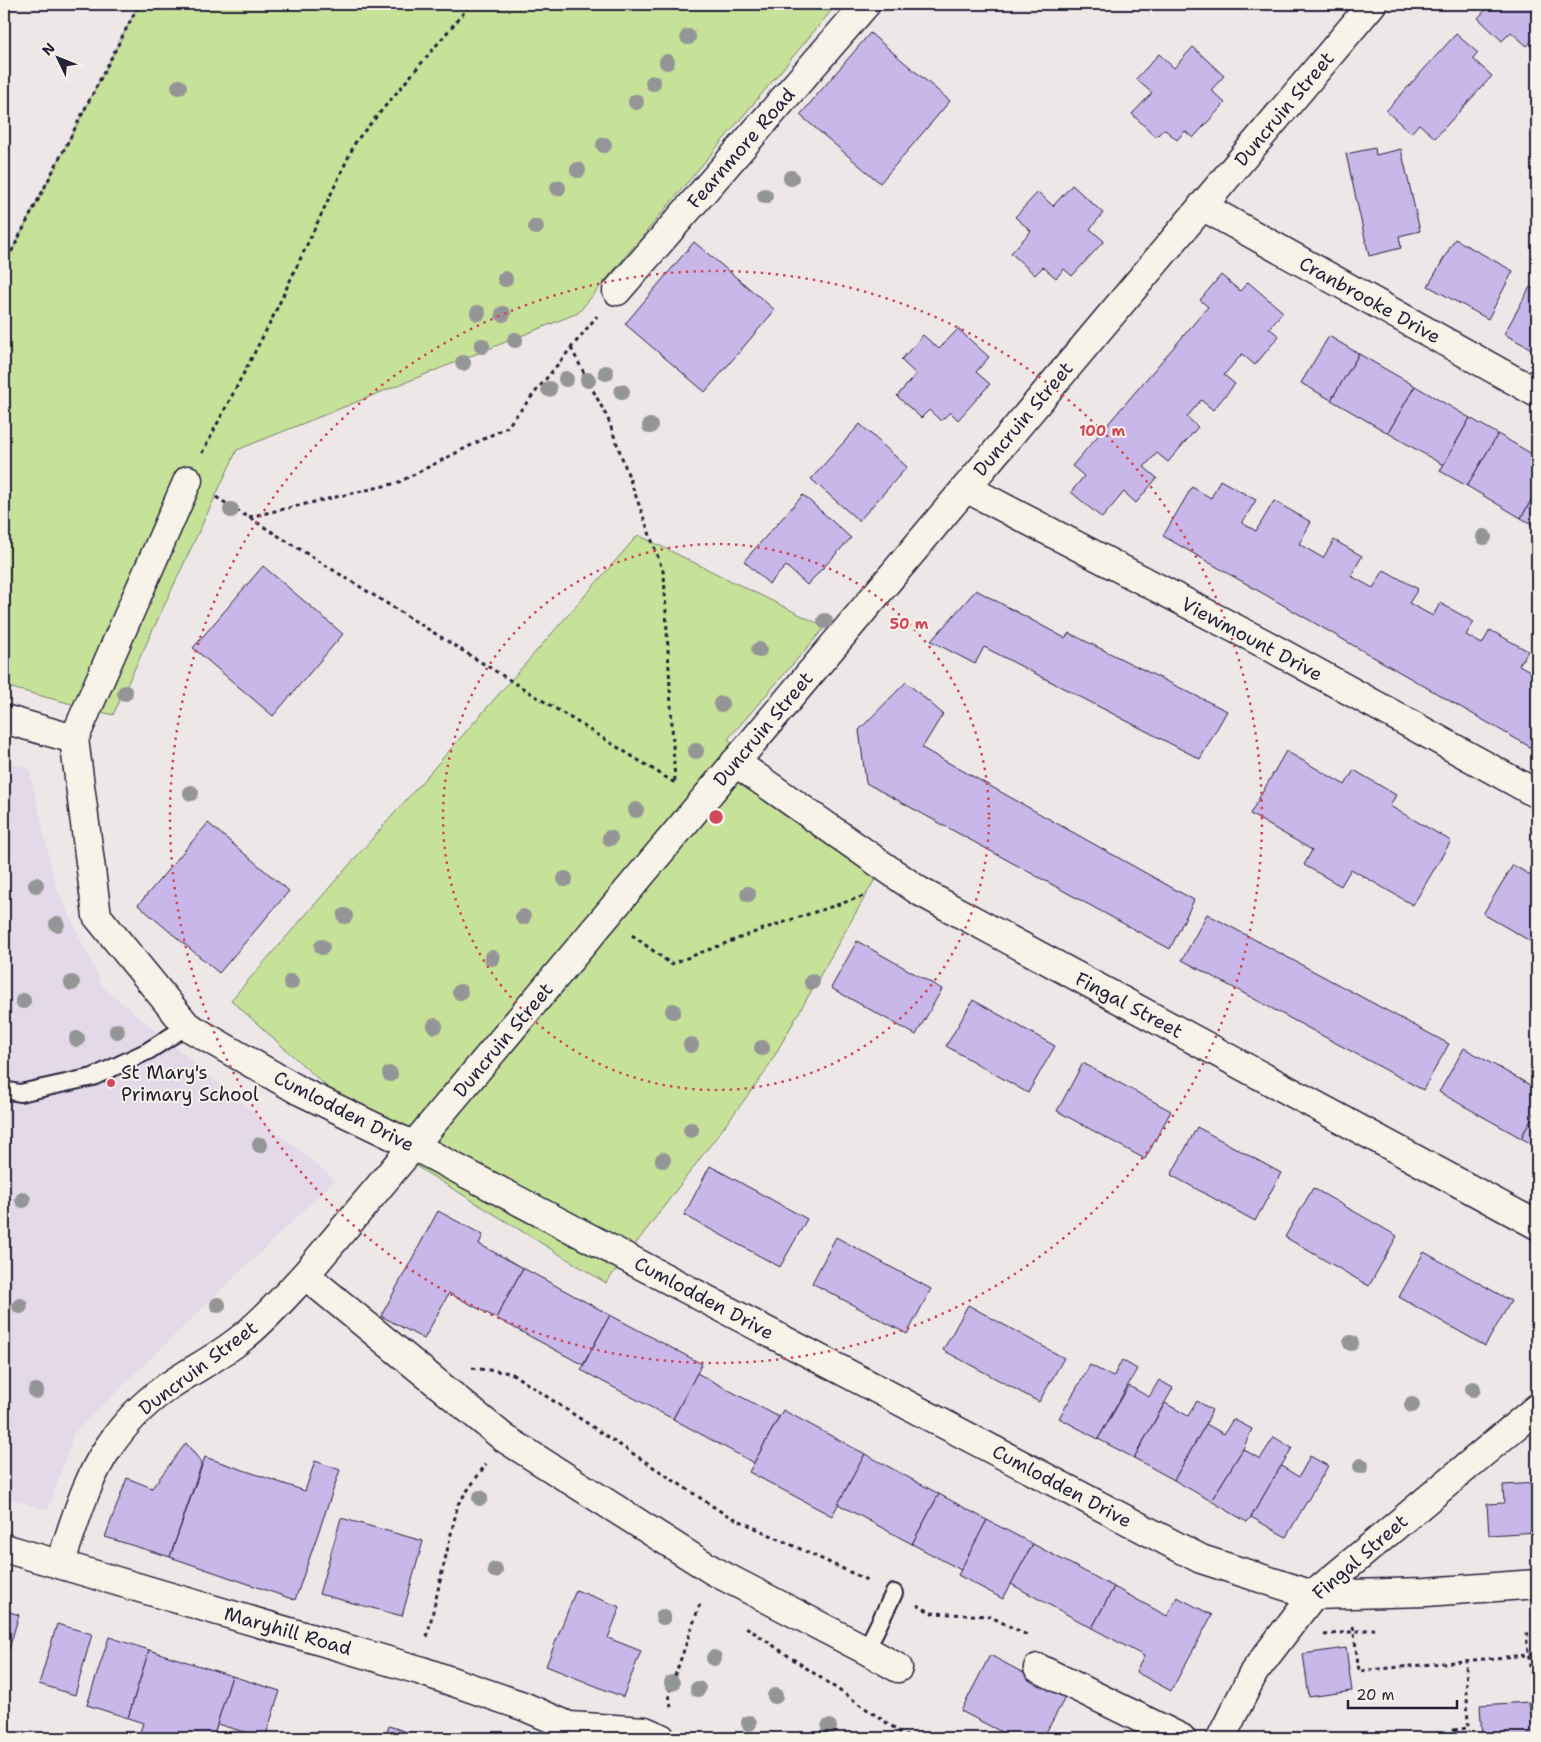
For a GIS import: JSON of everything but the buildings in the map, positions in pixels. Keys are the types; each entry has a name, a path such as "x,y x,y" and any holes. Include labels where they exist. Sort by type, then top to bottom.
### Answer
{"street":[{"name":"Fearnmore Road","path":"617,292 866,4"},
{"name":"Duncruin Street","path":"60,1564 92,1474 121,1431 149,1401 164,1389 243,1338 261,1322 305,1275 1372,4"},
{"name":"Cranbrooke Drive","path":"1202,206 1537,393"},
{"path":"4,719 74,739 188,480"},
{"name":"Viewmount Drive","path":"966,488 1265,644 1537,794"},
{"name":"Cumlodden Drive","path":"74,739 97,916 187,1026 300,1091 414,1146 1201,1559 1313,1595 1426,1592 1537,1584"},
{"name":"Fingal Street","path":"735,762 919,891 1537,1225"},
{"path":"305,1275 504,1438 712,1570 898,1668"},
{"name":"Fingal Street","path":"1221,1738 1254,1672 1313,1595 1537,1408"},
{"name":"Maryhill Road","path":"4,1548 419,1670 524,1706 575,1732 645,1731 661,1738"},
{"path":"1038,1668 1181,1738"}],"lane":[{"path":"4,1090 20,1093 93,1077 148,1050 187,1026"},
{"path":"866,1650 894,1593"}],"path":[{"path":"4,266 139,4"},
{"path":"471,4 356,140 271,321 188,480 704,800"},
{"path":"248,518 397,483 507,427 617,292"},
{"path":"571,348 608,419 664,574 675,782"},
{"path":"606,916 671,964 766,928 906,882"},
{"path":"464,1366 510,1373 723,1513 894,1593 932,1613 989,1616 1033,1638"},
{"path":"419,1670 458,1504 504,1438"},
{"path":"672,1712 669,1693 712,1570"},
{"path":"1350,1594 1359,1671 1537,1654"},
{"path":"742,1621 747,1629 909,1738"},
{"path":"1278,1642 1383,1628"},
{"path":"1537,1633 1526,1635 1535,1706 1537,1706"},
{"path":"1455,1738 1454,1730 1468,1728 1466,1660"}],"shaded area":[{"name":"St Mary's Primary School","path":"4,762 29,768 56,887 103,987 335,1180 74,1433 48,1510 4,1497"}],"green space":[{"path":"139,4 837,4 578,313 237,450 113,715 4,686 4,266"},
{"path":"638,535 825,627 728,739 887,858 764,1074 606,1283 411,1163 231,1000"}],"place":[{"name":"St Mary's Primary School","path":"111,1083"}]}
